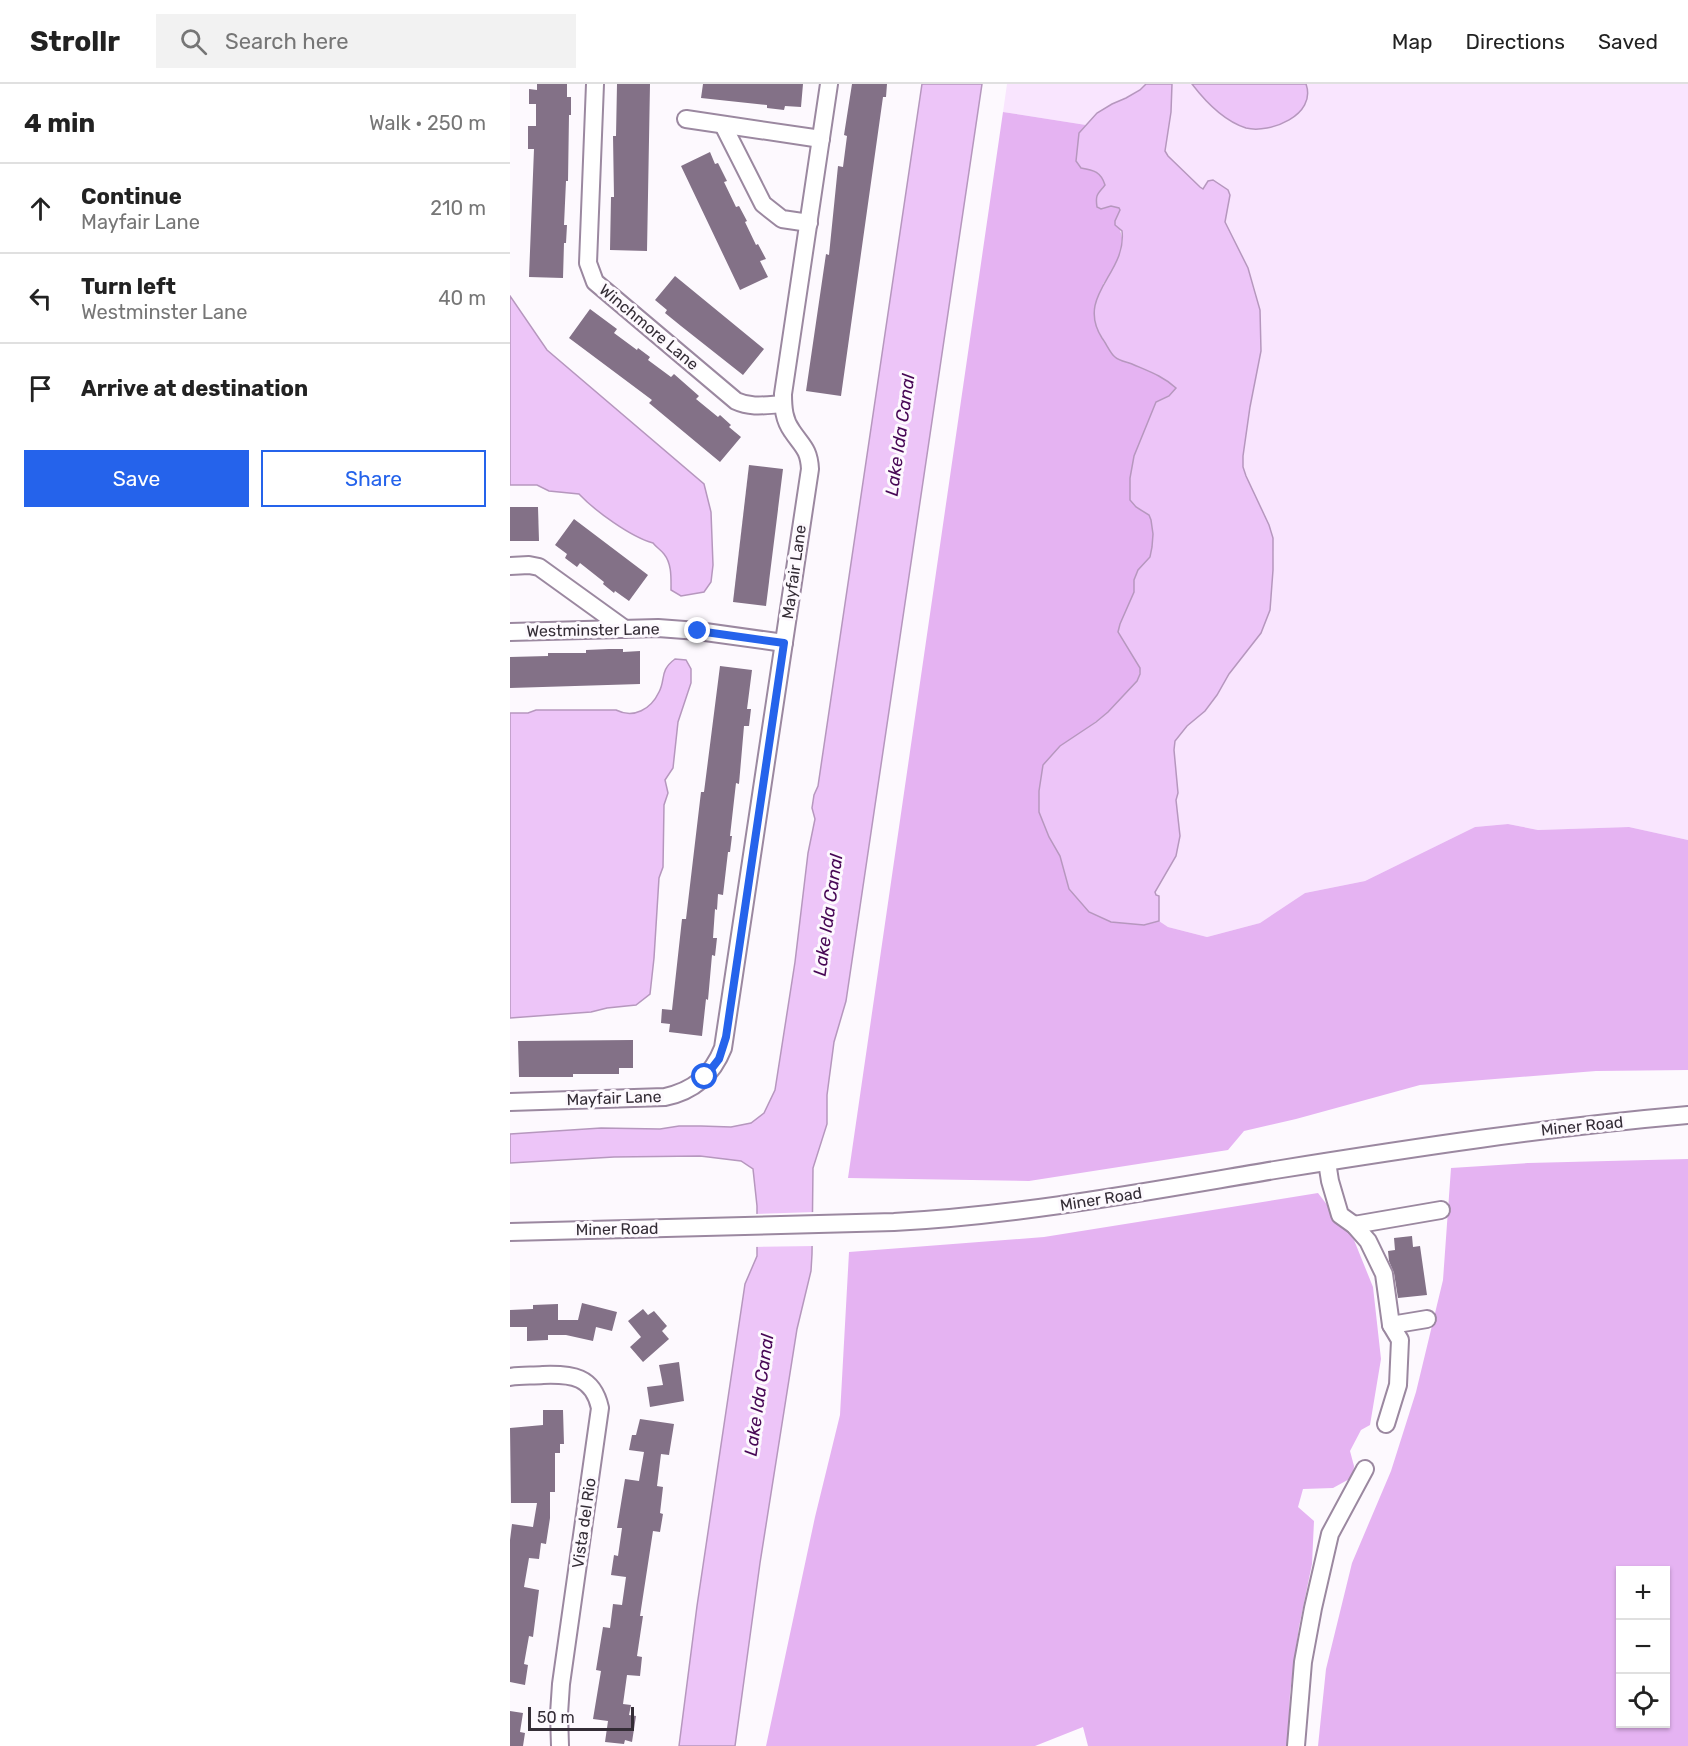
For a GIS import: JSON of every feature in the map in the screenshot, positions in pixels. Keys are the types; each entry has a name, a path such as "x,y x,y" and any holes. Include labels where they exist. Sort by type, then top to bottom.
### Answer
{"street":[{"name":"Winchmore Lane","path":"595,84 588,263 595,282 736,401 755,406 783,404"},
{"name":"Mayfair Lane","path":"510,1102 676,1095 697,1085 705,1077 719,1059 726,1037 810,469 810,458 806,448 792,432 783,404 829,84"},
{"path":"686,119 821,139"},
{"path":"723,124 763,204 782,219 809,223"},
{"path":"510,566 539,567 625,629"},
{"name":"Westminster Lane","path":"510,632 658,628 784,643"},
{"name":"Miner Road","path":"510,1232 924,1220 1028,1210 1482,1138 1688,1115"},
{"path":"1327,1162 1340,1215 1354,1225 1368,1241 1384,1274 1391,1325 1400,1340 1398,1385 1386,1424"},
{"path":"1354,1225 1441,1210"},
{"path":"1391,1325 1426,1318"},
{"name":"Vista del Rio","path":"510,1377 561,1374 574,1376 592,1388 598,1398 600,1408 561,1684 559,1714 561,1746"},
{"path":"1296,1746 1303,1662 1330,1534 1365,1468"}],"shaded area":[{"path":"1007,84 1688,84 1688,840 1629,827 1538,830 1508,824 1475,827 1365,881 1305,893 1260,923 1207,937 1168,927 1159,921 1159,896 1155,892 1176,856 1178,793 1175,741 1187,726 1205,711 1217,695 1229,674 1261,633 1270,610 1274,552 1243,467 1245,436 1259,361 1260,310 1248,268 1225,222 1230,195 1206,186 1203,189 1200,187 1168,156 1165,152 1166,146 1086,125 1003,112"},
{"path":"1003,112 1086,125 1079,133 1081,168 1096,172 1105,185 1102,188 1101,209 1111,206 1119,208 1120,211 1115,221 1122,238 1121,254 1103,284 1145,369 1166,378 1176,388 1169,396 1136,507 1149,515 1152,520 1150,557 1138,570 1134,580 1134,592 1118,631 1140,668 1138,678 1121,701 1060,746 1049,837 1060,856 1070,889 1144,925 1159,921 1168,927 1207,937 1260,923 1305,893 1365,881 1475,827 1508,824 1538,830 1629,827 1688,840 1688,1070 1596,1071 1420,1085 1244,1131 1228,1150 1029,1181 848,1178"},
{"path":"1688,1159 1688,1746 1318,1746 1326,1669 1352,1563 1391,1471 1416,1392 1443,1280 1451,1168 1528,1163"},
{"path":"1318,1193 1354,1240 1373,1287 1381,1359 1370,1425 1361,1430 1350,1451 1354,1466 1353,1477 1333,1488 1303,1489 1298,1507 1314,1521 1312,1564 1299,1627 1290,1693 1288,1746 1088,1746 1083,1727 1035,1746 766,1746 815,1517 840,1415 849,1252 1044,1237"}],"water":[{"name":"Lake Ida Canal","path":"922,84 982,84 846,1001 834,1042 827,1095 827,1124 813,1168 811,1271 797,1329 760,1563 735,1746 679,1746 697,1606 745,1284 757,1256 757,1206 753,1169 741,1161 700,1156 614,1157 510,1163 510,1134 601,1128 731,1127 751,1123 764,1113 775,1090 795,962 808,853 815,819 812,808 818,786"},
{"path":"1146,84 1172,84 1171,112 1165,151 1168,156 1203,189 1208,181 1213,180 1228,190 1230,195 1225,222 1248,268 1260,310 1261,351 1250,407 1243,467 1273,538 1273,570 1270,610 1261,633 1229,674 1205,711 1187,726 1175,741 1178,793 1176,800 1180,836 1176,856 1155,892 1159,896 1159,921 1144,925 1111,922 1089,912 1069,889 1060,856 1039,812 1039,791 1043,765 1060,746 1108,712 1137,681 1140,674 1140,668 1118,632 1134,592 1134,580 1138,570 1150,557 1153,534 1149,515 1130,500 1130,478 1134,456 1156,402 1169,396 1176,388 1155,374 1117,358 1111,353 1095,323 1094,309 1098,297 1117,260 1121,246 1122,231 1115,225 1120,210 1111,206 1101,209 1097,207 1097,197 1105,185 1096,172 1081,168 1076,161 1079,133 1097,113 1140,90"},
{"path":"1192,84 1306,84 1308,95 1305,105 1289,120 1267,128 1256,129 1246,128 1230,121 1209,104"},
{"path":"510,296 547,350 704,484 711,512 713,565 711,582 704,592 681,596 671,590 670,567 663,552 653,543 614,523 579,494 549,491 537,485 510,485"},
{"path":"675,659 686,660 691,669 691,683 678,722 673,768 665,780 668,793 664,805 663,867 659,878 650,994 636,1005 591,1012 510,1018 510,713 528,713 536,710 616,710 623,713 635,713 647,708 656,698 665,671"}],"pier":[{"path":"815,1212 815,1246 754,1247 754,1214"}],"building":[{"path":"537,84 567,84 567,97 571,97 563,278 529,277 534,149 528,149 528,126 536,126 536,104 529,104 529,89 537,90"},
{"path":"617,84 650,84 647,251 610,250 611,197 614,197 613,136 616,136"},
{"path":"703,84 803,84 801,107 785,106 784,110 767,108 767,105 701,98"},
{"path":"852,84 887,84 886,97 883,97 841,396 806,391 826,254 829,255 838,166 843,167 847,136 844,135"},
{"path":"710,152 727,181 724,182 736,207 739,206 756,245 758,244 766,259 760,261 768,277 740,290 681,166"},
{"path":"675,276 764,349 743,375 665,313 667,310 655,300"},
{"path":"590,309 617,329 614,333 650,357 648,360 671,377 674,374 699,396 696,399 731,425 729,427 741,437 720,462 649,403 652,400 569,338"},
{"path":"749,465 783,469 766,606 733,602"},
{"path":"510,507 538,507 539,541 510,541"},
{"path":"574,519 648,575 629,601 615,591 614,593 580,563 577,567 565,558 567,554 555,545"},
{"path":"623,649 623,652 640,651 640,684 510,688 510,657"},
{"path":"720,666 752,670 747,709 751,709 749,726 744,726 739,784 736,783 730,836 732,836 723,895 718,894 717,910 715,909 713,938 717,938 715,956 712,955 702,1036 669,1032 670,1024 661,1023 662,1009 672,1010 682,919 686,919 701,792 704,792"},
{"path":"633,1040 633,1068 619,1068 619,1074 519,1077 518,1041"},
{"path":"1412,1236 1413,1247 1420,1246 1427,1295 1398,1298 1388,1251 1395,1250 1394,1238"},
{"path":"582,1303 617,1312 612,1331 596,1327 593,1341 566,1335 548,1335 548,1340 527,1341 527,1327 510,1327 510,1310 533,1309 533,1305 558,1304 558,1320 578,1320"},
{"path":"643,1309 648,1315 654,1311 667,1326 662,1331 669,1339 643,1362 630,1347 641,1337 628,1321"},
{"path":"679,1362 684,1401 650,1407 647,1387 663,1385 659,1365"},
{"path":"543,1410 563,1410 564,1444 560,1444 560,1453 555,1453 555,1492 550,1492 550,1518 546,1544 541,1543 539,1559 529,1558 524,1587 539,1590 533,1637 529,1636 524,1664 528,1665 525,1685 510,1682 510,1540 512,1524 533,1527 537,1503 511,1503 510,1428 543,1425"},
{"path":"640,1419 674,1424 669,1455 661,1454 657,1486 663,1487 660,1513 663,1514 660,1532 653,1531 640,1616 643,1616 637,1656 642,1657 640,1676 627,1675 623,1704 631,1705 629,1715 636,1716 632,1742 625,1740 624,1744 605,1742 608,1721 593,1719 601,1671 596,1670 603,1627 610,1628 613,1604 622,1605 626,1577 611,1575 614,1555 618,1556 622,1528 617,1528 625,1479 639,1481 644,1452 629,1450 632,1435 636,1435"},
{"path":"510,1711 523,1713 520,1732 525,1733 523,1746 510,1746"}],"route":[{"path":"698,631 784,643 726,1037 719,1059 705,1077"}]}
